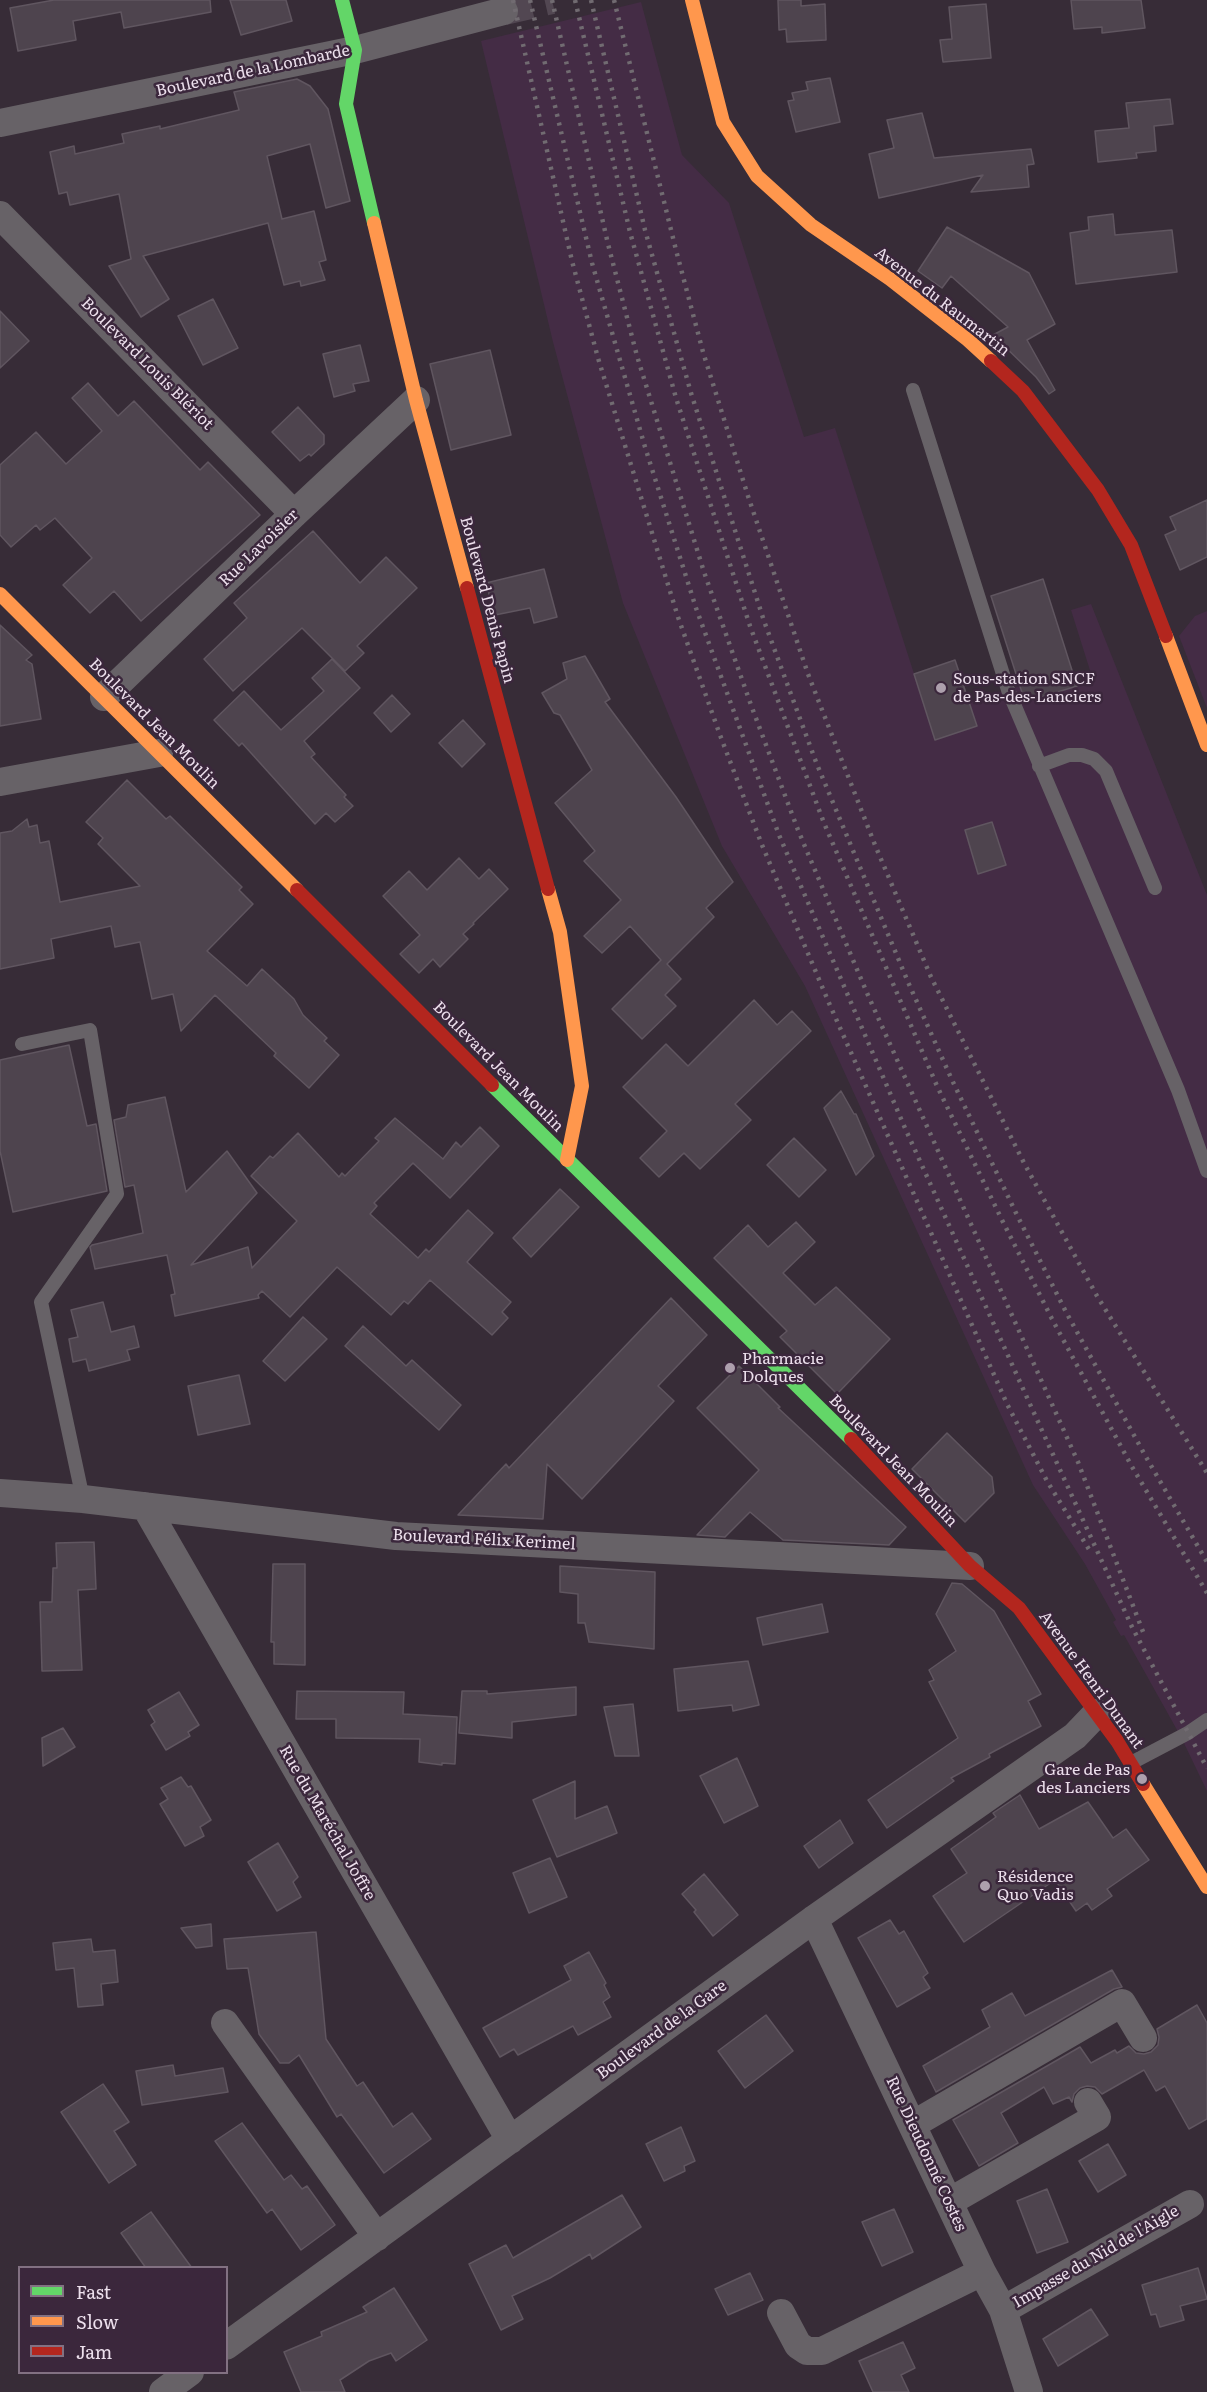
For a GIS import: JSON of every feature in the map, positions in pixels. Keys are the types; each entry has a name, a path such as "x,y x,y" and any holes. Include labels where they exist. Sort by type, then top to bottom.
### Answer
{"street":[{"path":"342,0 355,50"},
{"name":"Avenue du Raumartin","path":"692,0 723,122 757,176 811,225 890,279 968,340 1008,376 1023,391 1098,490 1131,545 1207,745"},
{"name":"Boulevard de la Lombarde","path":"0,123 355,50 504,11"},
{"name":"Boulevard Denis Papin","path":"355,50 346,104 416,400 560,932 582,1086 567,1160"},
{"name":"Boulevard Louis Blériot","path":"0,215 294,514"},
{"name":"Rue Lavoisier","path":"104,697 416,400"},
{"name":"Boulevard Jean Moulin","path":"0,594 567,1160 850,1438 970,1566"},
{"path":"0,782 159,753"},
{"name":"Boulevard Félix Kerimel","path":"0,1493 83,1499 396,1536 970,1566"},
{"name":"Rue du Maréchal Joffre","path":"145,1506 510,2140"},
{"name":"Avenue Henri Dunant","path":"970,1566 1019,1608 1097,1713 1131,1763 1207,1887"},
{"name":"Boulevard de la Gare","path":"228,2345 814,1919 1075,1736 1097,1713"},
{"name":"Rue Dieudonné Costes","path":"814,1919 982,2272 1003,2310 1029,2392"},
{"path":"912,2125 1122,2003 1143,2037"},
{"path":"225,2022 377,2237"},
{"path":"949,2202 1097,2117 1088,2102"},
{"name":"Impasse du Nid de l'Aigle","path":"1003,2310 1190,2204"},
{"path":"781,2313 798,2345 807,2351 822,2351 982,2272"},
{"path":"163,2392 189,2374"}],"lane":[{"path":"913,390 1008,690 1178,1090 1207,1171"},
{"path":"1039,766 1069,755 1082,755 1094,759 1106,771 1155,888"},
{"path":"22,1044 90,1030 117,1194 41,1302 83,1499"},
{"path":"1131,1763 1181,1737 1207,1720"}],"shaded area":[{"path":"641,2 682,155 729,203 804,437 835,428 935,739 969,702 1020,686 1026,702 1093,680 1071,610 1091,604 1207,895 1207,1791 1181,1737 1124,1635 1121,1636 1113,1622 1116,1620 1085,1564 1033,1485 805,986 722,846 623,603 553,342 481,41"},
{"path":"1207,611 1207,708 1179,636 1195,616"}],"building":[{"path":"54,0 210,0 211,12 124,28 121,12 73,21 76,40 18,51 10,8"},
{"path":"230,0 286,0 292,21 241,35"},
{"path":"778,0 801,0 801,6 825,4 826,40 787,42 786,29 779,30"},
{"path":"1071,0 1141,0 1145,28 1102,33 1102,27 1074,29"},
{"path":"986,4 991,58 943,62 940,40 952,39 949,7"},
{"path":"830,78 840,122 796,132 788,101 794,100 792,93 808,90 806,82"},
{"path":"297,79 310,86 328,109 350,201 326,208 310,144 267,156 282,219 314,211 326,260 319,262 325,280 301,286 300,281 284,285 268,223 143,256 169,299 141,317 109,266 131,259 119,194 70,205 67,192 59,194 50,152 74,146 75,154 124,143 122,134 160,126 160,129 239,110 234,92"},
{"path":"1170,99 1173,124 1154,126 1156,151 1136,153 1137,158 1098,162 1095,131 1129,128 1126,103"},
{"path":"922,113 934,158 1031,149 1034,164 1027,165 1029,187 971,192 983,175 879,198 869,154 894,148 887,120"},
{"path":"1113,214 1115,235 1172,230 1177,272 1076,284 1070,233 1089,230 1088,217"},
{"path":"947,227 1029,273 1055,324 1027,340 1055,390 1049,394 1036,377 993,335 1008,327 951,276 942,288 918,271"},
{"path":"213,299 238,348 203,365 178,316"},
{"path":"0,311 29,341 0,368"},
{"path":"360,345 369,381 353,384 355,391 334,397 323,354"},
{"path":"490,350 511,435 451,450 430,364"},
{"path":"88,383 118,416 134,401 200,470 208,462 260,515 141,621 114,591 90,613 63,585 92,558 55,518 40,530 36,525 11,547 0,535 0,465 36,432 66,464 102,431 72,398"},
{"path":"298,407 324,435 324,444 311,456 309,454 300,461 272,432"},
{"path":"1207,500 1207,557 1180,570 1165,535 1176,530 1170,517"},
{"path":"313,531 360,583 386,557 417,588 357,646 364,653 345,671 302,628 233,691 204,659 247,618 234,603"},
{"path":"544,569 557,617 534,623 530,608 495,615 486,583"},
{"path":"1043,579 1077,686 1025,702 991,596"},
{"path":"0,625 32,655 26,660 32,664 41,719 0,726"},
{"path":"585,656 610,699 605,702 676,797 733,882 706,908 714,917 667,964 681,979 665,995 676,1006 642,1039 612,1009 661,960 630,926 602,953 584,936 621,900 584,861 595,851 555,803 592,770 560,715 554,713 542,693 567,679 563,663"},
{"path":"332,659 360,688 304,741 315,754 311,757 346,795 344,797 353,806 335,822 326,813 315,824 242,743 239,746 214,720 244,691 281,730 324,691 312,678"},
{"name":"Sous-station SNCF de Pas-des-Lanciers","path":"955,660 977,726 935,740 914,674"},
{"path":"392,695 410,714 391,732 374,713"},
{"path":"463,720 485,744 462,767 439,743"},
{"path":"127,780 166,819 170,816 242,887 239,890 253,904 207,951 247,986 262,969 294,999 303,1015 327,1038 324,1041 339,1055 309,1088 274,1056 276,1053 215,995 181,1031 173,994 152,999 140,942 115,947 111,926 51,939 54,958 0,969 0,833 12,831 27,819 29,827 37,825 40,843 49,841 60,902 140,886 98,844 103,838 86,822"},
{"path":"992,822 1006,865 978,874 965,830"},
{"path":"459,858 479,879 489,869 508,889 463,934 468,939 440,967 433,959 419,973 400,954 420,935 383,896 409,871 427,890"},
{"path":"754,1000 777,1025 792,1011 811,1031 735,1104 751,1120 700,1169 684,1153 659,1177 640,1158 667,1131 623,1087 666,1044 688,1066"},
{"path":"69,1045 87,1126 96,1124 107,1191 13,1212 0,1151 0,1060"},
{"path":"841,1091 856,1114 874,1156 856,1175 824,1108"},
{"path":"165,1097 186,1192 227,1151 257,1193 191,1265 248,1247 252,1268 297,1221 251,1176 270,1156 273,1158 298,1133 339,1177 342,1173 345,1176 379,1141 375,1138 395,1118 443,1159 456,1142 461,1147 480,1127 499,1146 450,1198 413,1163 374,1203 377,1206 370,1214 418,1258 426,1249 429,1252 468,1210 493,1233 467,1262 511,1302 502,1312 508,1318 492,1335 430,1280 408,1304 404,1301 391,1315 337,1267 290,1317 262,1291 258,1295 259,1298 175,1316 171,1295 175,1294 167,1255 95,1269 90,1247 92,1245 143,1233 134,1185 125,1187 114,1120 126,1117 128,1105"},
{"path":"794,1138 826,1170 799,1197 767,1165"},
{"path":"560,1189 579,1207 531,1257 513,1238"},
{"path":"796,1222 815,1242 783,1273 815,1305 836,1287 890,1339 837,1394 780,1337 787,1331 714,1258 748,1225 768,1247"},
{"path":"671,1298 707,1335 658,1386 674,1401 582,1499 547,1464 543,1519 458,1515 506,1464 509,1468"},
{"path":"103,1302 111,1332 134,1326 139,1347 127,1350 130,1360 89,1371 86,1359 73,1362 69,1339 78,1337 71,1310"},
{"path":"303,1317 327,1339 285,1381 263,1361"},
{"path":"363,1326 406,1366 412,1360 461,1405 439,1430 345,1346"},
{"path":"739,1366 780,1407 778,1408 906,1527 889,1545 783,1540 750,1512 725,1537 697,1535 759,1470 697,1408"},
{"path":"239,1375 250,1424 198,1435 188,1386"},
{"path":"947,1433 992,1477 994,1493 965,1522 912,1469"},
{"path":"94,1542 96,1589 78,1590 82,1670 42,1671 40,1602 52,1602 53,1568 57,1568 56,1543"},
{"path":"273,1564 305,1564 305,1665 274,1664 274,1642 271,1642"},
{"path":"560,1566 655,1572 654,1649 589,1642 585,1623 578,1623 578,1594 560,1592"},
{"path":"952,1583 962,1584 994,1611 1041,1694 1028,1701 1041,1726 951,1778 954,1781 887,1828 868,1800 958,1738 929,1682 934,1680 929,1670 956,1651 936,1614"},
{"path":"822,1604 828,1632 763,1645 757,1618"},
{"path":"748,1661 759,1705 733,1711 732,1705 678,1711 674,1669"},
{"path":"576,1687 576,1715 512,1722 512,1738 459,1733 462,1691 487,1691 487,1694"},
{"path":"297,1691 404,1692 403,1714 457,1717 455,1764 419,1762 420,1739 336,1738 336,1719 296,1719"},
{"path":"179,1692 199,1725 188,1732 190,1736 166,1750 151,1725 155,1722 148,1710"},
{"path":"633,1704 639,1756 615,1756 604,1707"},
{"path":"63,1728 75,1747 43,1766 42,1738"},
{"path":"737,1758 758,1806 724,1823 700,1776"},
{"path":"181,1777 188,1787 191,1786 211,1820 200,1827 204,1836 185,1846 160,1804 168,1799 161,1788"},
{"path":"575,1781 575,1819 607,1806 617,1833 557,1857 533,1800"},
{"path":"1020,1795 1039,1829 1088,1802 1113,1838 1126,1829 1149,1860 1107,1889 1112,1896 1092,1910 1087,1903 1076,1911 1055,1880 964,1942 933,1896 967,1873 951,1849 996,1817 993,1813"},
{"path":"840,1820 853,1843 819,1868 804,1846"},
{"path":"278,1843 298,1877 293,1882 301,1897 277,1911 248,1862"},
{"path":"550,1858 567,1897 529,1913 513,1873"},
{"path":"704,1874 738,1915 713,1936 682,1894"},
{"path":"890,1920 899,1934 904,1931 928,1973 923,1977 930,1988 897,2007 858,1938"},
{"path":"211,1924 212,1946 196,1948 181,1928"},
{"path":"316,1932 326,2039 357,2086 363,2082 393,2127 412,2113 431,2139 384,2173 341,2114 337,2117 299,2055 289,2063 280,2063 259,2034 248,1968 227,1969 224,1939"},
{"path":"91,1939 93,1952 115,1950 118,1982 101,1984 103,2005 78,2007 74,1968 56,1970 53,1943"},
{"path":"589,1952 606,1983 604,1985 610,1997 603,2002 611,2017 578,2035 573,2026 518,2055 514,2049 500,2057 483,2028 571,1980 564,1966"},
{"path":"1112,1970 1122,1987 1114,1989 936,2092 923,2066 990,2027 982,2010 1012,1993 1025,2016"},
{"path":"1197,2005 1207,2023 1207,2119 1189,2129 1165,2086 1156,2091 1144,2070 1102,2094 1095,2087 1080,2088 1074,2094 1072,2102 1069,2097 1053,2104 1044,2087 1001,2113 1018,2143 979,2166 953,2120 1080,2047 1091,2063 1115,2050 1117,2053 1129,2046 1136,2053 1151,2052 1158,2045 1157,2029"},
{"path":"766,2015 793,2051 745,2088 718,2051"},
{"path":"173,2065 175,2076 223,2068 228,2092 142,2105 136,2071"},
{"path":"103,2084 129,2122 114,2131 136,2165 109,2183 61,2112"},
{"path":"242,2123 284,2180 291,2175 302,2189 307,2186 335,2225 301,2250 272,2209 267,2213 215,2141"},
{"path":"681,2127 695,2161 684,2166 685,2171 664,2181 646,2144"},
{"path":"1108,2144 1126,2175 1098,2192 1079,2161"},
{"path":"1047,2189 1068,2242 1037,2253 1017,2201"},
{"path":"622,2195 641,2227 592,2259 590,2254 550,2278 512,2296 523,2319 501,2330 469,2264 506,2245 513,2258"},
{"path":"894,2209 913,2252 882,2266 862,2222"},
{"path":"151,2212 191,2266 145,2266 121,2233"},
{"path":"1198,2268 1207,2299 1180,2306 1184,2320 1160,2327 1156,2314 1151,2315 1142,2285"},
{"path":"750,2273 763,2300 728,2315 715,2289"},
{"path":"394,2288 427,2340 396,2361 391,2353 369,2361 340,2380 345,2392 301,2392 284,2352 322,2336 321,2332 367,2312 363,2307"},
{"path":"1091,2309 1108,2335 1058,2366 1043,2339"},
{"path":"903,2342 915,2368 901,2375 909,2392 873,2392 859,2361"}],"tunnel":[{"path":"504,11 552,0"}],"railway":[{"path":"513,0 572,261 598,358 678,617 720,735 762,845 829,1003 1007,1404 1047,1481 1090,1551"},
{"path":"530,0 592,263 645,447 696,608 779,835 905,1128 1132,1627 1207,1768"},
{"path":"552,0 608,244 637,356 704,572 751,705 798,830 867,993 1078,1462 1145,1637"},
{"path":"575,0 630,232 676,398 750,626 824,823 937,1086 1002,1220 1052,1319 1131,1465 1207,1593"},
{"path":"591,0 645,230 691,393 764,621 816,762 908,982 1016,1213 1066,1312 1207,1562"},
{"path":"614,0 703,352 748,496 808,674 875,845 931,977 1024,1163 1097,1296 1207,1473"}],"traffic: fast":[{"path":"342,0 355,50 346,104 374,223"},
{"path":"492,1085 851,1439"}],"traffic: slow":[{"path":"692,0 723,122 757,176 811,225 890,279 968,340 991,361"},
{"path":"374,223 416,400 467,588"},
{"path":"0,594 297,890"},
{"path":"1166,636 1207,745"},
{"path":"548,889 560,932 582,1086 567,1160"},
{"path":"1143,1784 1207,1887"}],"traffic: jam":[{"path":"991,361 1023,391 1098,490 1131,545 1166,636"},
{"path":"467,588 548,889"},
{"path":"297,890 492,1085"},
{"path":"851,1439 970,1566 1019,1608 1117,1741 1143,1784"}],"place":[{"name":"Sous-station SNCF de Pas-des-Lanciers","path":"941,688"},
{"name":"Pharmacie Dolques","path":"730,1368"},
{"name":"Gare de Pas des Lanciers","path":"1142,1779"},
{"name":"Résidence Quo Vadis","path":"985,1886"}]}
